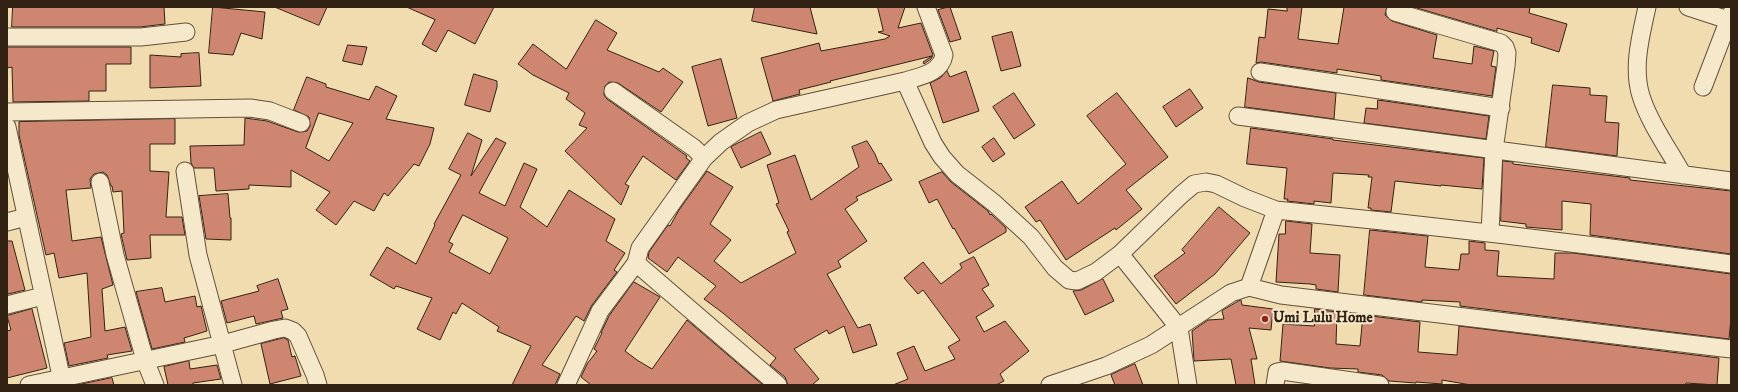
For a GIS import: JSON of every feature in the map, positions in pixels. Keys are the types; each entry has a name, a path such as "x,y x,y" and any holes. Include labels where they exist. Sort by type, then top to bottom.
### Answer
{"street":[{"path":"566,385 600,311 636,263 640,248 704,158 721,142 748,123 776,110 905,81 939,68 943,63 944,55 926,7"},
{"path":"1647,7 1639,42 1637,74 1640,95 1647,111 1683,175"},
{"path":"1688,7 1729,17 1703,87"},
{"path":"1395,12 1501,43 1505,47 1505,79 1494,150 1490,233"},
{"path":"7,37 141,37 186,32"},
{"path":"1260,72 1501,108"},
{"path":"905,81 933,143 942,156 958,174 994,203 1031,237 1062,275 1069,280 1077,281 1096,272 1120,254 1194,184 1206,182 1216,184 1245,198 1276,210 1581,243 1731,264"},
{"path":"613,91 694,148 704,158"},
{"path":"7,112 250,108 270,111 301,123"},
{"path":"1238,116 1731,181"},
{"path":"8,139 62,381"},
{"path":"185,171 198,255 233,385"},
{"path":"100,182 115,255 145,360 155,385"},
{"path":"1249,287 1276,210"},
{"path":"7,222 26,217"},
{"path":"1120,254 1179,328 1188,385"},
{"path":"636,263 778,385"},
{"path":"1050,385 1106,366 1151,345 1231,293 1249,287 1289,296 1731,349"},
{"path":"7,305 43,296"},
{"path":"29,385 62,381 145,360 223,344 285,328 293,331 298,336 318,385"},
{"path":"1275,385 1278,372 1282,371 1380,385"}],"building":[{"path":"13,7 164,7 165,24 140,27 12,27"},
{"path":"213,7 265,12 262,39 241,33 233,55 209,53"},
{"path":"275,7 327,7 319,25"},
{"path":"407,7 494,7 475,44 448,30 436,52 422,44 435,20"},
{"path":"755,7 810,7 817,34 752,21"},
{"path":"878,7 905,7 898,28 921,23 933,55 931,59 924,64 923,62 932,56 830,81 831,82 799,90 800,94 773,101 761,58 819,43 821,51 885,39 890,36 878,32 883,31"},
{"path":"950,7 961,39 950,42 938,10"},
{"path":"1287,7 1302,7 1298,39 1338,44 1344,7 1387,7 1385,15 1392,21 1437,35 1433,58 1472,64 1474,46 1494,51 1491,66 1496,67 1492,96 1381,80 1381,76 1337,69 1337,73 1261,62 1256,63 1259,37 1265,38 1268,9 1287,11"},
{"path":"1414,7 1530,7 1529,13 1567,24 1559,52 1531,43 1532,38 1497,28 1497,31"},
{"path":"596,20 617,33 607,50 659,72 663,68 683,82 661,112 618,83 609,82 605,86 604,95 607,99 687,156 686,158 690,161 676,180 643,156 625,184 629,186 621,205 565,151 587,128 579,125 585,113 566,99 569,93 533,75 518,64 533,44 566,69"},
{"path":"1012,32 1021,66 1001,71 992,37"},
{"path":"348,45 367,47 362,65 343,61"},
{"path":"7,47 131,47 131,64 106,64 106,91 89,91 89,101 13,102 12,67 7,68"},
{"path":"199,53 201,86 150,88 150,55 181,57 181,54"},
{"path":"721,59 737,118 708,126 692,67"},
{"path":"947,71 950,77 966,71 979,111 943,123 930,83 940,78"},
{"path":"474,74 497,81 497,87 490,112 465,105"},
{"path":"307,77 326,84 326,87 369,100 376,86 397,96 386,119 434,128 430,144 419,166 414,164 388,196 384,193 374,211 354,201 336,225 316,210 330,192 291,170 291,187 249,185 249,189 216,191 214,168 194,168 191,163 190,146 244,145 245,118 267,121 298,132 307,131 310,126 309,117 294,110","holes":["319,113 353,123 329,161 306,148"]},
{"path":"1248,78 1259,82 1336,93 1334,119 1245,107"},
{"path":"1553,85 1590,88 1590,95 1607,96 1605,122 1619,123 1617,156 1546,147"},
{"path":"1190,89 1203,108 1176,127 1163,107"},
{"path":"1014,93 1035,125 1014,139 993,107"},
{"path":"1117,93 1168,157 1126,190 1142,209 1116,230 1115,228 1066,260 1040,220 1036,222 1025,207 1062,181 1078,204 1126,164 1087,116"},
{"path":"1378,100 1489,116 1486,139 1364,123 1366,108 1377,109"},
{"path":"175,119 175,144 150,144 150,171 169,172 166,217 182,217 185,235 150,235 151,258 127,260 121,234 124,233 122,191 113,192 107,175 103,172 94,174 90,179 91,188 66,190 72,241 101,237 113,285 102,289 105,331 125,327 132,351 107,355 108,358 69,366 64,343 91,337 87,273 59,278 54,253 46,255 19,135 19,122"},
{"path":"1251,128 1333,140 1484,158 1482,189 1395,181 1391,212 1371,210 1371,208 1368,208 1372,177 1368,177 1369,175 1333,173 1331,203 1314,201 1314,204 1287,201 1288,199 1284,199 1287,168 1247,164"},
{"path":"761,132 771,154 741,168 731,147"},
{"path":"468,133 482,140 471,176 496,138 506,143 479,193 505,206 524,163 537,169 520,207 547,227 569,190 615,219 606,241 625,253 614,270 617,272 592,305 584,321 576,316 542,365 560,374 555,385 512,385 531,346 497,331 499,327 462,303 456,314 453,312 440,340 417,329 432,298 396,286 394,289 370,275 387,247 416,264 435,225 434,224 461,175 449,169","holes":["463,215 508,238 490,274 449,252 453,244 449,242"]},
{"path":"994,138 1005,154 993,162 982,147"},
{"path":"867,141 879,164 881,163 892,180 856,197 858,200 845,209 867,241 838,261 841,267 827,274 858,328 870,324 877,345 853,353 844,326 829,334 827,330 794,349 819,379 812,385 788,385 785,377 770,365 776,358 723,313 704,299 716,286 678,257 667,272 648,258 649,252 668,225 670,226 679,210 707,171 733,187 710,224 731,240 714,261 741,283 796,253 787,232 789,231 776,204 779,203 767,165 795,155 811,200 859,167 852,147"},
{"path":"1503,161 1513,162 1513,164 1630,178 1630,180 1731,191 1731,254 1590,235 1591,204 1562,201 1562,230 1526,227 1526,224 1501,221"},
{"path":"942,172 951,182 988,211 990,215 991,214 1006,228 1006,232 969,254 954,228 953,229 937,199 929,203 919,182"},
{"path":"228,194 231,218 231,240 206,239 199,196"},
{"path":"1219,207 1250,233 1215,274 1176,304 1154,276 1185,253 1182,250"},
{"path":"1286,221 1312,224 1310,253 1340,255 1338,292 1316,289 1316,285 1310,284 1276,282 1279,234 1285,234"},
{"path":"1370,230 1428,236 1425,267 1459,270 1461,254 1469,254 1469,241 1485,243 1485,250 1499,251 1497,276 1554,279 1555,253 1573,253 1731,274 1731,318 1729,339 1460,306 1460,302 1422,300 1422,302 1364,295"},
{"path":"7,241 12,241 25,290 8,294"},
{"path":"974,257 989,285 982,289 994,306 976,317 984,332 1005,321 1029,351 1000,374 1004,381 996,385 893,385 908,379 897,353 914,346 925,371 955,359 948,347 960,340 923,290 918,294 904,278 923,262 941,284 962,268 960,264"},
{"path":"278,279 288,309 281,311 283,318 256,324 254,316 227,323 221,301 259,291 257,286"},
{"path":"1103,279 1114,301 1085,315 1073,291 1081,290"},
{"path":"634,282 660,297 625,351 652,369 687,320 763,385 591,385 581,377 587,364 597,351 594,349 609,316"},
{"path":"162,288 165,302 195,296 197,307 201,306 207,331 184,338 185,342 152,349 136,292"},
{"path":"1241,300 1242,305 1273,309 1271,330 1249,328 1257,359 1251,359 1255,385 1236,385 1231,359 1194,361 1192,331 1208,320 1224,319 1222,311"},
{"path":"32,309 47,368 7,378 7,331 11,330 7,316"},
{"path":"1315,309 1337,312 1336,344 1360,346 1363,315 1420,322 1418,352 1457,355 1459,326 1719,358 1717,385 1686,383 1685,385 1471,385 1442,380 1442,384 1416,383 1389,381 1382,375 1358,372 1358,369 1330,368 1280,361 1283,324 1314,326"},
{"path":"284,338 288,340 292,357 295,356 301,376 270,384 261,344"},
{"path":"189,361 190,369 217,365 221,379 193,383 193,385 168,385 164,367"},
{"path":"1135,364 1143,385 1115,385 1111,375"},
{"path":"112,378 114,385 77,385"}],"place":[{"name":"Umi Lulu Home","path":"1265,319"}]}
